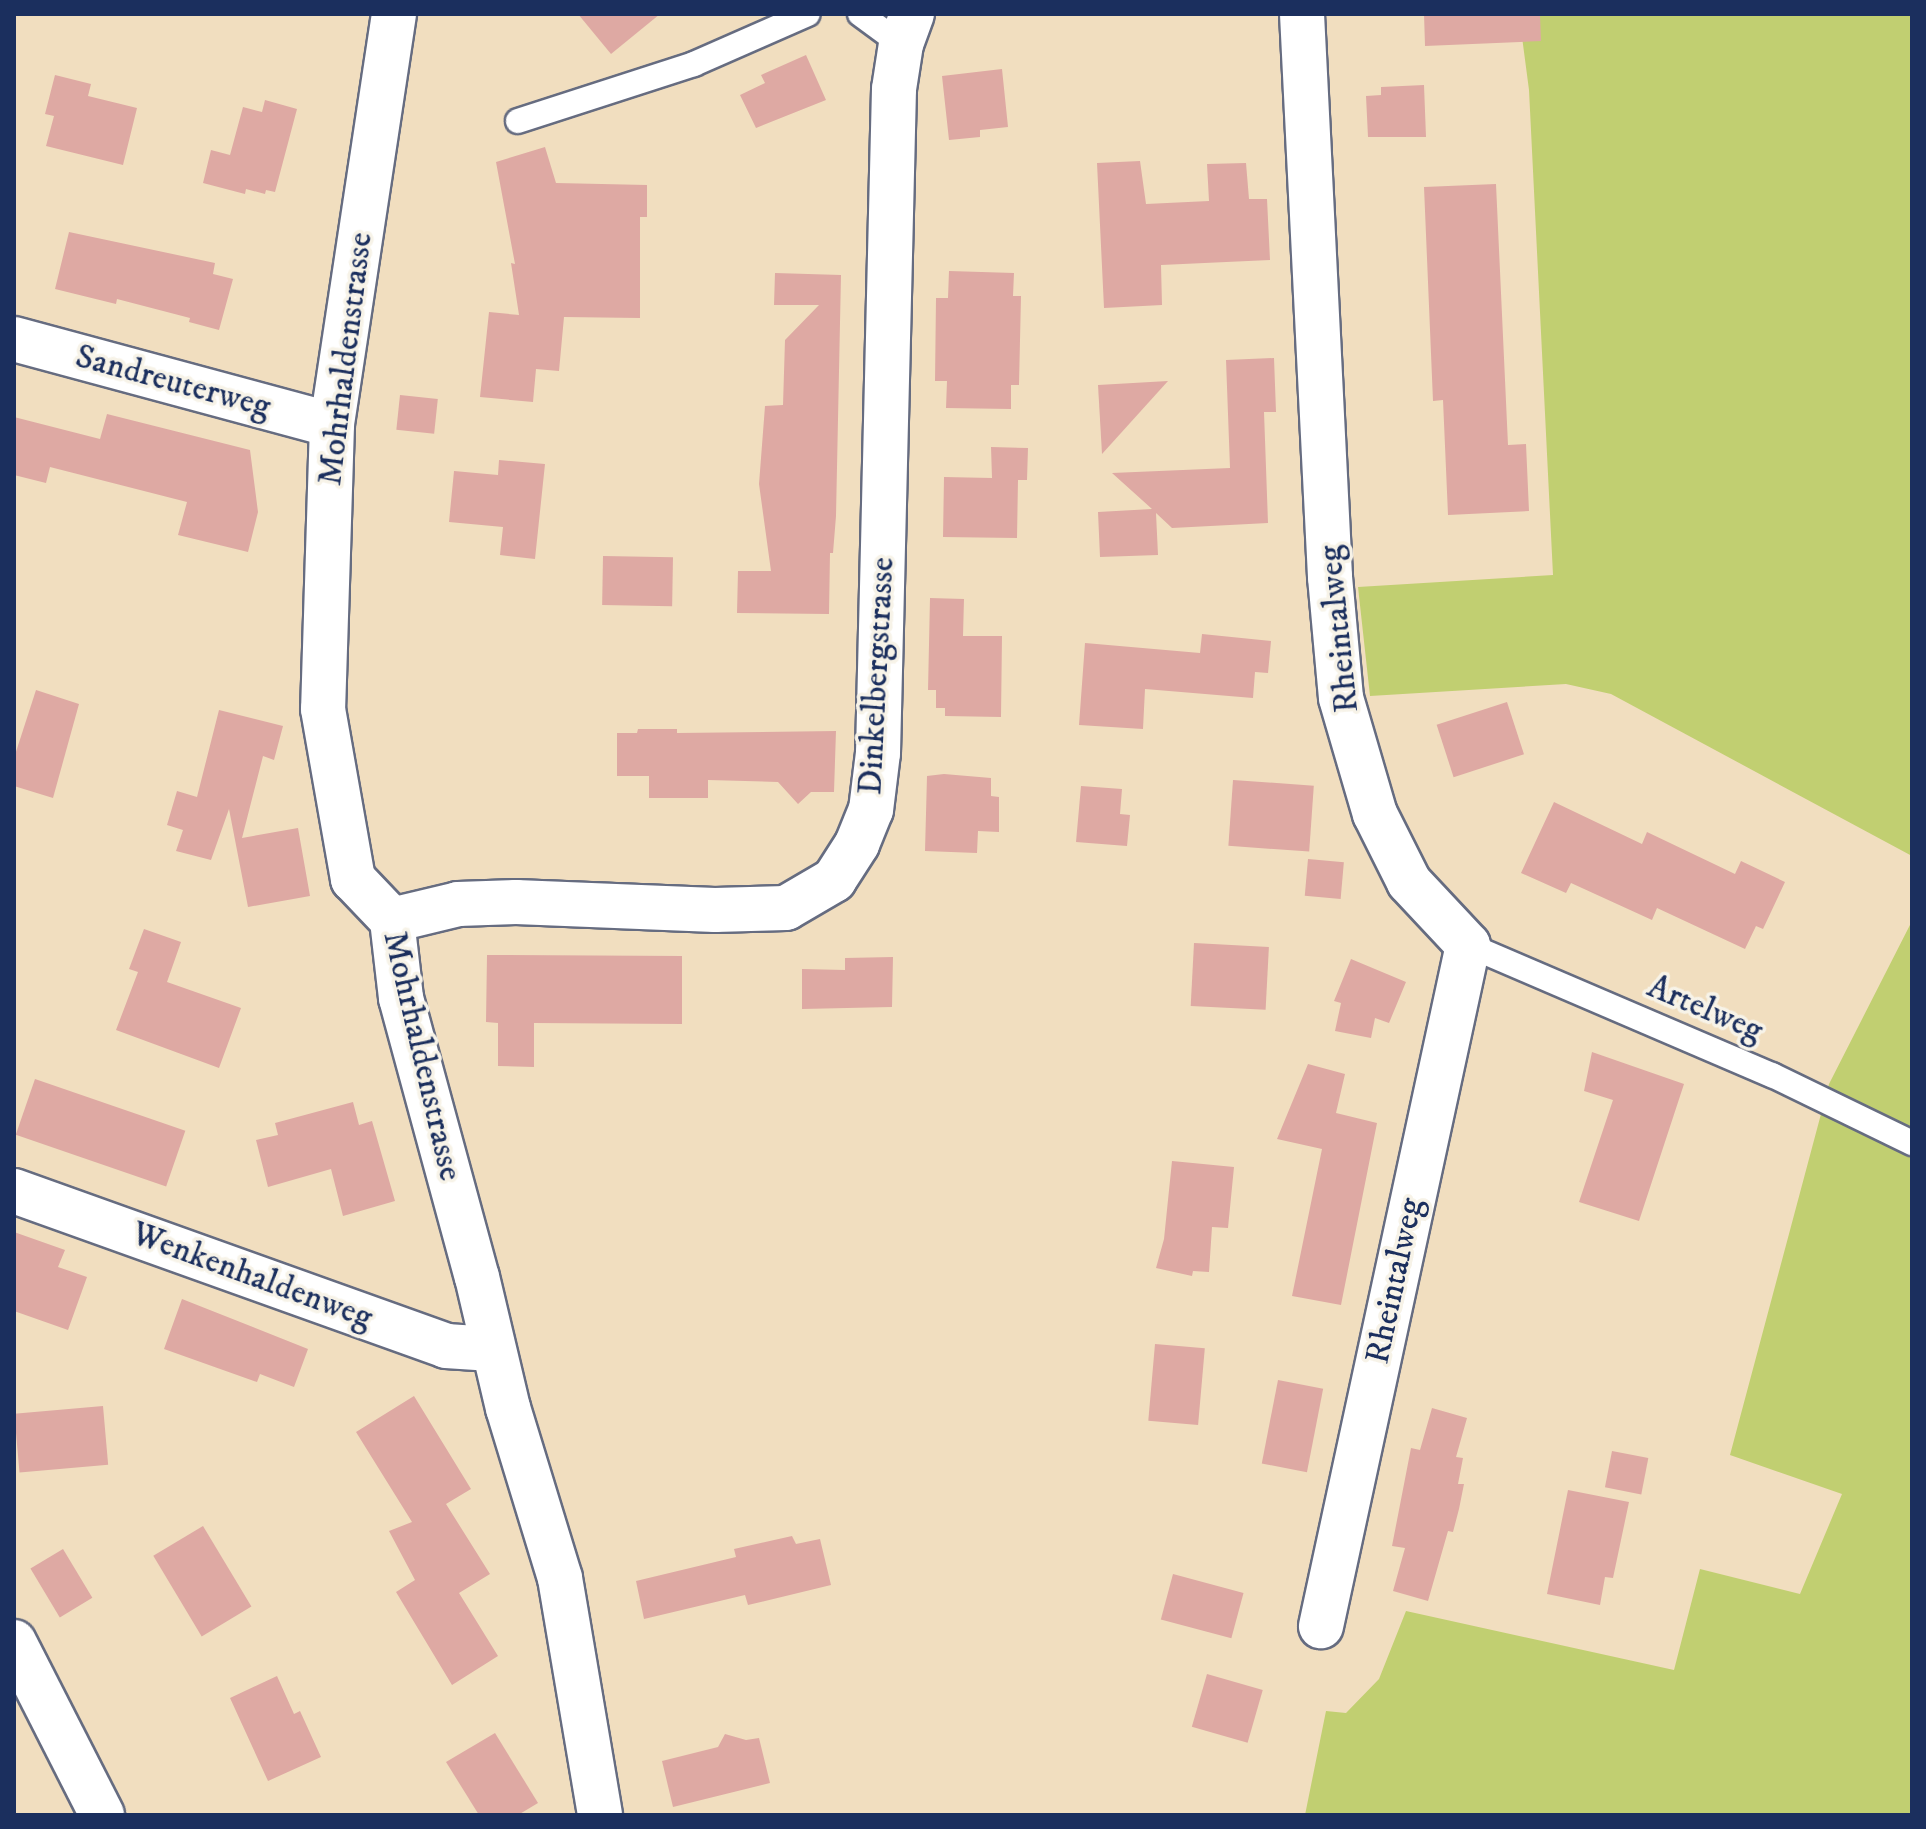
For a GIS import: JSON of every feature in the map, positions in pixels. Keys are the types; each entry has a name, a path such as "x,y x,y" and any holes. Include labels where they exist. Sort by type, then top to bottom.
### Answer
{"street":[{"name":"Mohrhaldenstrasse","path":"394,14 332,425 323,709 353,879 392,920 401,998 477,1277 492,1349 560,1578 600,1815"},
{"name":"Rheintalweg","path":"1302,14 1330,577 1341,698 1375,814 1409,882 1468,945 1321,1626"},
{"name":"Dinkelbergstrasse","path":"392,920 458,904 501,902 715,910 786,908 834,880 857,844 871,810 878,753 894,89 907,29"},
{"name":"Sandreuterweg","path":"14,339 332,425"},
{"name":"Wenkenhaldenweg","path":"14,1191 446,1346 492,1349"},
{"path":"14,1642 102,1815"}],"lane":[{"path":"518,121 694,64 808,14"},
{"path":"860,14 907,29"},
{"name":"Artelweg","path":"1468,945 1772,1075 1912,1143"}],"green space":[{"path":"1519,14 1912,14 1912,856 1611,694 1566,684 1370,696 1358,587 1553,575 1529,90"},
{"path":"1912,921 1912,1815 1305,1815 1326,1711 1346,1713 1379,1679 1406,1611 1674,1670 1700,1569 1800,1594 1842,1494 1730,1455 1829,1084"}],"building":[{"path":"578,14 660,14 611,54"},
{"path":"1424,14 1540,14 1541,41 1425,46"},
{"path":"806,55 826,100 756,128 740,95 765,83 761,75"},
{"path":"1002,69 1008,127 980,130 980,137 949,140 942,76"},
{"path":"55,75 91,84 88,96 137,108 123,165 46,146 54,116 45,114"},
{"path":"1424,85 1426,137 1368,137 1366,96 1381,95 1381,87"},
{"path":"265,100 297,109 275,192 266,190 265,194 246,189 245,194 203,183 211,150 230,155 243,107 262,112"},
{"path":"545,147 556,183 647,185 647,217 640,217 640,318 564,317 559,371 536,369 533,402 480,397 489,312 519,315 511,263 515,264 496,162"},
{"path":"1140,161 1146,204 1209,201 1207,164 1246,163 1249,199 1267,199 1270,260 1161,265 1162,305 1104,308 1097,163"},
{"path":"1496,184 1508,445 1526,444 1529,511 1448,515 1443,400 1433,401 1424,187"},
{"path":"69,232 215,263 213,274 233,279 219,330 189,322 190,318 117,299 116,304 55,289"},
{"path":"949,271 1014,273 1013,296 1021,296 1019,385 1011,385 1011,409 946,408 947,381 935,381 936,298 948,298"},
{"path":"775,273 841,275 836,516 833,553 830,553 829,614 737,613 738,571 771,571 759,484 765,406 783,405 785,340 819,305 774,305"},
{"path":"1274,358 1276,412 1264,412 1268,523 1172,528 1156,513 1158,555 1100,557 1098,512 1152,509 1112,473 1230,468 1226,360"},
{"path":"1168,381 1102,454 1098,385"},
{"path":"400,395 438,399 434,434 396,430"},
{"path":"107,414 250,450 258,512 248,552 178,535 187,502 50,467 46,483 14,475 14,417 100,439"},
{"path":"991,447 1028,448 1027,480 1018,480 1017,538 943,537 944,477 992,478"},
{"path":"499,460 545,464 535,559 500,555 503,527 449,522 454,471 498,475"},
{"path":"603,556 673,557 672,606 602,605"},
{"path":"930,598 964,599 963,636 1002,636 1001,717 945,716 945,708 936,708 936,690 928,690"},
{"path":"1202,634 1271,641 1268,673 1255,672 1253,698 1145,689 1143,729 1079,725 1085,643 1200,653"},
{"path":"36,690 79,704 53,798 14,786 14,758"},
{"path":"1507,702 1524,754 1454,777 1437,725"},
{"path":"219,710 283,726 274,760 263,756 242,838 298,828 310,896 248,907 229,809 211,860 176,851 183,830 167,825 177,791 197,797"},
{"path":"638,729 677,729 677,733 836,731 834,792 811,792 798,804 778,782 708,780 708,798 649,798 649,776 617,776 617,733 637,733"},
{"path":"944,774 991,778 991,796 999,797 999,832 978,831 977,853 925,851 927,776"},
{"path":"1233,780 1314,786 1309,851 1228,846"},
{"path":"1081,786 1122,789 1120,814 1130,815 1127,846 1076,842"},
{"path":"1554,802 1642,844 1647,832 1735,874 1741,861 1785,882 1763,929 1756,926 1745,949 1657,908 1652,920 1571,883 1566,893 1521,873"},
{"path":"1308,859 1344,862 1341,899 1305,896"},
{"path":"144,929 181,942 167,982 241,1008 219,1068 116,1030 138,972 129,969"},
{"path":"1194,943 1269,947 1266,1010 1191,1006"},
{"path":"487,955 682,956 682,1024 534,1023 534,1067 498,1066 498,1023 486,1022"},
{"path":"893,957 892,1007 802,1009 802,969 845,970 845,958"},
{"path":"1351,959 1406,982 1389,1023 1375,1018 1371,1038 1335,1031 1341,1003 1334,1001"},
{"path":"1592,1052 1684,1084 1639,1221 1579,1202 1613,1100 1584,1091"},
{"path":"1308,1064 1345,1074 1336,1113 1377,1123 1341,1305 1292,1296 1322,1149 1277,1139"},
{"path":"35,1079 185,1131 166,1187 16,1135"},
{"path":"353,1102 359,1125 372,1121 395,1201 343,1216 331,1169 268,1187 256,1140 278,1135 275,1123"},
{"path":"1172,1161 1234,1167 1228,1228 1212,1227 1209,1272 1193,1271 1192,1276 1156,1268 1164,1239"},
{"path":"14,1232 65,1250 58,1267 87,1277 68,1330 14,1311"},
{"path":"182,1299 308,1349 294,1387 260,1374 257,1382 164,1349"},
{"path":"1155,1344 1205,1348 1198,1425 1148,1421"},
{"path":"1278,1380 1323,1389 1307,1472 1262,1463"},
{"path":"414,1396 471,1489 446,1504 490,1574 459,1593 498,1656 452,1685 396,1592 415,1580 389,1531 412,1522 356,1432"},
{"path":"103,1406 108,1465 19,1473 14,1414"},
{"path":"1432,1408 1467,1418 1456,1457 1463,1458 1458,1484 1464,1484 1459,1509 1453,1532 1448,1531 1428,1601 1393,1591 1405,1548 1392,1546 1411,1448 1420,1450"},
{"path":"1612,1451 1648,1458 1641,1494 1605,1487"},
{"path":"1568,1490 1629,1502 1613,1578 1605,1577 1600,1605 1547,1594"},
{"path":"203,1526 251,1607 202,1636 153,1556"},
{"path":"792,1536 796,1544 820,1539 831,1585 748,1605 745,1595 644,1619 636,1581 736,1557 734,1549"},
{"path":"63,1549 92,1598 60,1617 30,1569"},
{"path":"1173,1574 1244,1593 1231,1638 1161,1619"},
{"path":"1207,1674 1263,1690 1248,1743 1192,1727"},
{"path":"277,1676 294,1714 300,1711 321,1757 268,1781 230,1698"},
{"path":"495,1733 538,1803 518,1815 479,1815 446,1762"},
{"path":"725,1734 746,1740 759,1738 770,1783 673,1807 662,1761 718,1747"}]}
